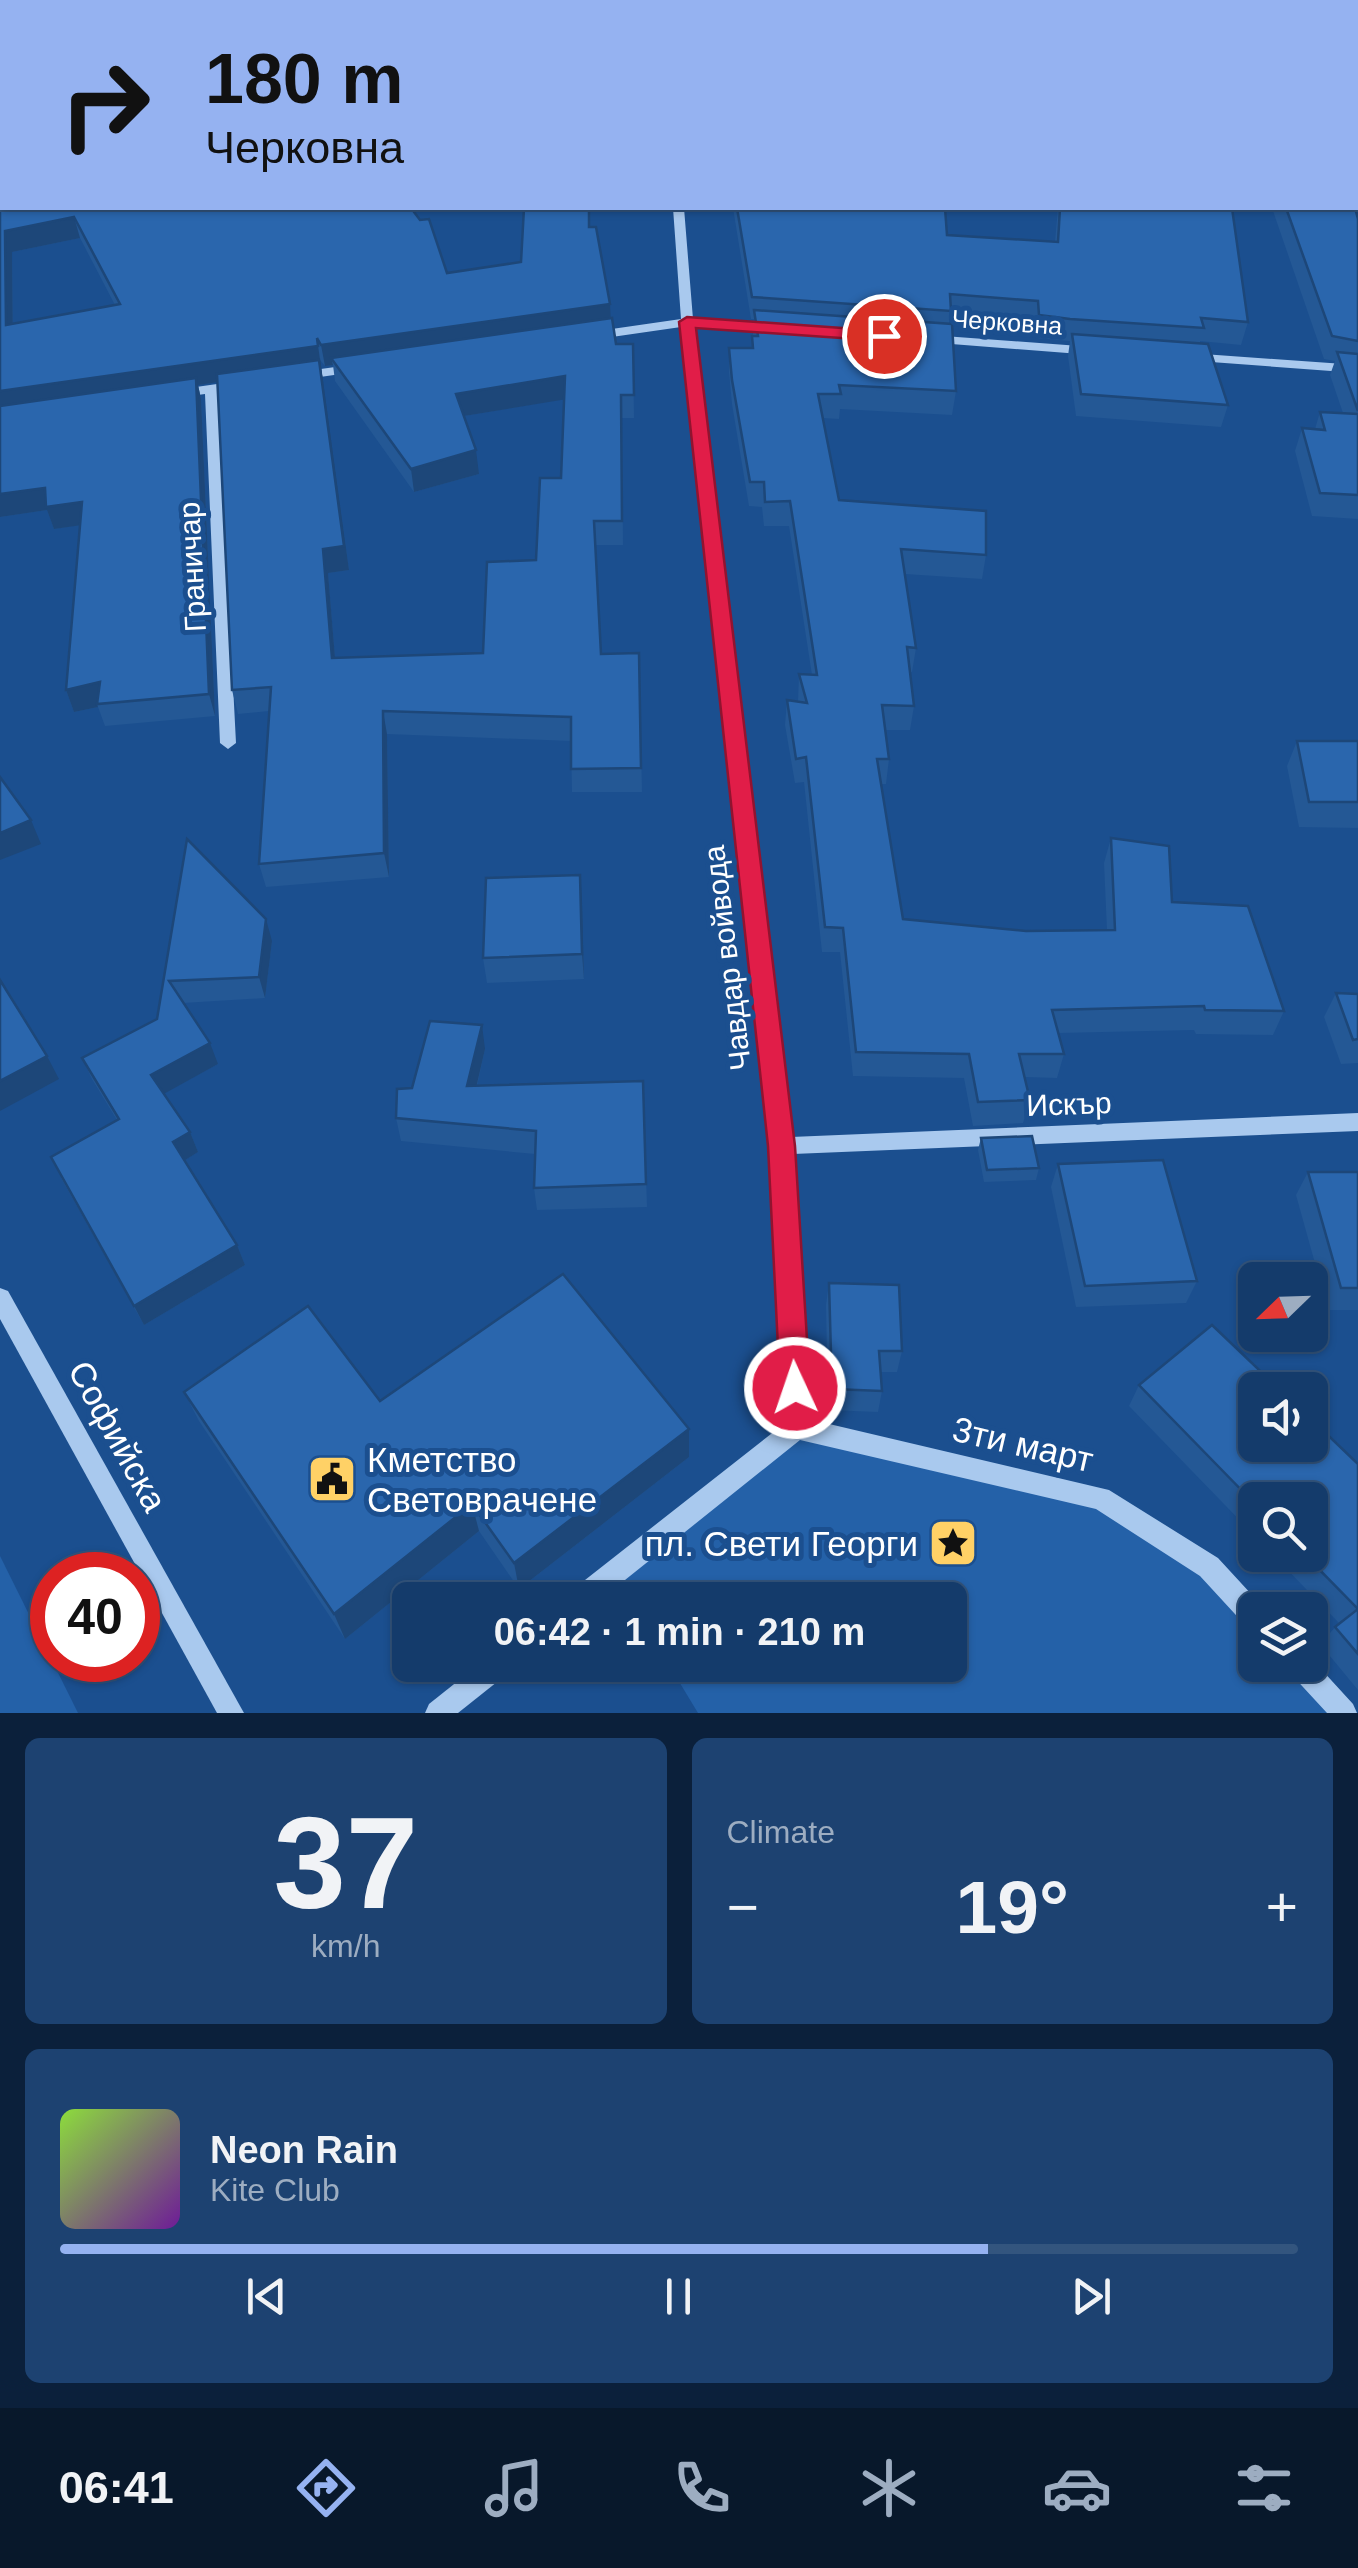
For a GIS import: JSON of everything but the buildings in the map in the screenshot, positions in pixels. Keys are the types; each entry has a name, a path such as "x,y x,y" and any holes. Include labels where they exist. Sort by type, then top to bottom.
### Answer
{"street":[{"name":"Чавдар войвода","path":"678,210 687,322 782,1146 797,1428"},
{"path":"572,338 687,322 786,329"},
{"name":"Черковна","path":"924,339 1101,351"},
{"path":"1180,357 1358,369"},
{"path":"287,378 382,365"},
{"path":"153,398 249,383"},
{"name":"Граничар","path":"210,388 228,743"},
{"name":"Искър","path":"782,1146 1358,1122"},
{"name":"Софийска","path":"0,1298 231,1713"},
{"path":"603,1582 797,1428"},
{"name":"3ти март","path":"797,1428 1102,1498 1209,1566 1238,1598"},
{"path":"438,1713 477,1682"},
{"path":"1316,1682 1344,1713"}],"shaded area":[{"name":"пл. Свети Георги","path":"797,1428 1101,1498 1238,1604 1238,1682 1316,1682 1344,1713 698,1713 679,1682 967,1682 967,1582 618,1582 613,1574"},
{"path":"0,1556 30,1616 30,1682 63,1682 78,1713 0,1713"}],"place":[{"name":"Кметство Световрачене","path":"332,1479"},
{"name":"пл. Свети Георги","path":"953,1543"}],"route":[{"path":"795,1388 782,1146 687,322 884,336"}]}
